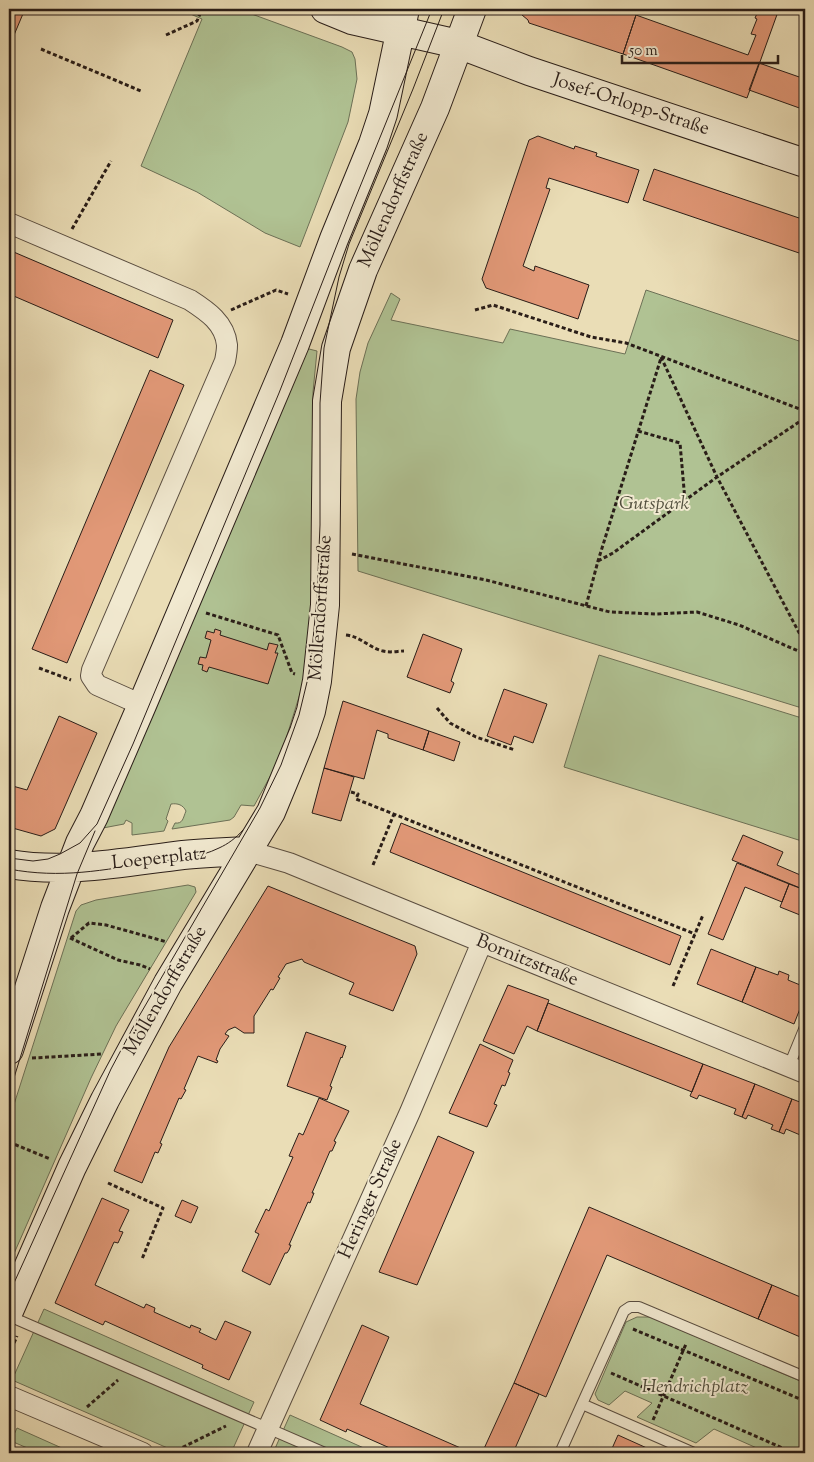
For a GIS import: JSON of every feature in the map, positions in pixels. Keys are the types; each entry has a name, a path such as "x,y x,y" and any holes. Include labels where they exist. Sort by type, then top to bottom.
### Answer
{"main road":[{"name":"Josef-Orlopp-Straße","path":"325,9 352,20 404,16 458,44 530,71 805,163"},
{"name":"Möllendorffstraße","path":"9,1311 72,1167 105,1100 168,983 271,812 289,772 311,711 317,681 325,605 327,401 336,348 362,270 435,108 472,9"},
{"name":"Möllendorffstraße","path":"18,1054 53,914 70,868 142,705 295,344 383,114 404,16"},
{"name":"Loeperplatz","path":"9,864 70,868 185,855 248,851"}],"street":[{"path":"9,223 190,300 217,320 224,332 227,345 225,361 92,670 91,676 97,685 142,705"},
{"name":"Bornitzstraße","path":"248,851 289,863 797,1069"},
{"name":"Heringer Straße","path":"257,1453 410,1112 482,942"},
{"path":"9,1396 143,1453"}],"lane":[{"path":"797,1069 805,1028"},
{"path":"560,1453 624,1311 630,1307 639,1306 805,1377"},
{"path":"9,1316 325,1453"},
{"path":"582,1404 694,1453"}],"path":[{"path":"166,35 197,21 202,9"},
{"path":"42,49 141,92"},
{"path":"88,201 111,161"},
{"path":"217,320 235,307 276,290 288,294"},
{"path":"475,310 493,305 590,337 626,343 805,411"},
{"path":"586,606 661,357"},
{"path":"661,357 717,477 805,644"},
{"path":"598,561 613,553 717,477 805,418"},
{"path":"638,431 680,443 685,501"},
{"path":"352,554 486,580 610,612 656,614 696,612 739,625 805,654"},
{"path":"184,605 278,635 292,673 317,681"},
{"path":"346,634 356,636 384,652 404,651"},
{"path":"39,668 79,683"},
{"path":"436,708 450,723 476,737 515,750"},
{"path":"352,792 358,794 356,799 695,934"},
{"path":"373,865 394,814"},
{"path":"672,986 703,915"},
{"path":"70,939 89,923 106,925 169,943"},
{"path":"62,936 118,960 153,970"},
{"path":"18,1054 105,1054"},
{"path":"9,1142 72,1167"},
{"path":"108,1184 163,1208 142,1259"},
{"path":"619,1322 805,1401"},
{"path":"647,1433 693,1329"},
{"path":"599,1367 794,1453"},
{"path":"69,1422 132,1368"},
{"path":"171,1453 227,1425 233,1413"}],"green space":[{"path":"179,9 238,9 352,52 355,59 357,79 348,122 300,247 265,233 197,192 141,166 202,19"},
{"name":"Gutspark","path":"646,290 805,343 805,709 358,571 356,399 360,372 368,343 391,293 400,299 391,320 503,343 510,329 625,354"},
{"path":"305,348 317,351 313,392 314,528 308,656 303,684 285,742 272,773 254,806 241,805 230,820 172,829 175,823 180,823 186,811 178,804 171,804 164,831 132,835 132,823 126,820 124,824 103,828"},
{"path":"599,655 805,719 805,842 564,767"},
{"path":"188,885 195,887 196,892 116,1026 91,1078 9,1265 9,1120 76,911 81,905 96,900"},
{"path":"44,1309 254,1402 231,1453 179,1453 12,1380"},
{"name":"Hendrichplatz","path":"637,1317 650,1317 805,1383 805,1453 768,1453 714,1429 696,1443 637,1417 652,1403 625,1391 609,1405 598,1400 595,1394 626,1322"},
{"path":"290,1415 375,1453 273,1453"},
{"path":"17,1428 73,1453 39,1453 11,1441"}],"building":[{"path":"9,9 25,9 9,47"},
{"path":"518,9 638,9 623,54 529,23"},
{"path":"759,9 779,9 747,98 623,54 636,15 748,55 756,35 751,34"},
{"path":"759,63 805,79 805,110 749,90"},
{"path":"538,136 574,149 575,146 597,153 596,156 639,170 628,203 549,178 546,188 550,189 523,266 534,271 535,266 589,285 578,319 486,288 482,279 529,140"},
{"path":"654,169 805,220 805,255 643,200"},
{"path":"9,250 173,320 158,358 9,294"},
{"path":"150,370 184,385 67,663 32,649"},
{"path":"215,629 221,631 220,635 267,650 269,643 278,645 275,653 278,653 268,684 209,667 207,672 202,670 203,665 198,664 200,657 206,658 211,640 205,638 207,631 214,633"},
{"path":"423,634 462,649 451,681 454,683 450,693 407,677"},
{"path":"504,689 547,704 533,743 514,736 511,745 487,736"},
{"path":"343,701 429,731 423,750 388,738 388,734 377,730 364,779 324,768"},
{"path":"59,716 97,733 55,829 41,836 9,827 9,785 27,790"},
{"path":"429,731 460,742 454,761 423,750"},
{"path":"324,768 354,777 341,821 312,813"},
{"path":"401,823 681,936 670,965 390,852"},
{"path":"743,835 783,852 777,865 805,877 805,890 732,860"},
{"path":"737,863 789,884 782,902 745,887 723,940 708,934"},
{"path":"789,884 805,890 805,917 780,907"},
{"path":"268,886 415,946 417,954 393,1011 349,994 354,983 304,962 302,959 286,964 273,990 271,989 254,1016 254,1033 244,1033 235,1027 228,1030 225,1034 229,1036 220,1049 216,1060 218,1061 217,1063 198,1056 184,1089 186,1090 181,1099 179,1098 160,1143 162,1144 158,1153 155,1152 142,1183 114,1171 169,1047"},
{"path":"711,949 756,967 742,1002 697,984"},
{"path":"756,967 778,975 779,971 789,975 788,980 805,987 805,996 794,1024 742,1002"},
{"path":"508,985 549,1000 537,1031 527,1026 514,1054 483,1041"},
{"path":"548,1003 703,1064 692,1092 537,1031"},
{"path":"306,1032 346,1046 330,1086 332,1087 327,1100 287,1086"},
{"path":"480,1044 513,1060 505,1086 502,1085 494,1104 497,1105 487,1127 449,1113"},
{"path":"703,1064 755,1084 742,1117 734,1114 736,1109 699,1095 697,1099 690,1096"},
{"path":"755,1084 792,1099 779,1132 771,1129 773,1125 748,1115 746,1119 742,1117"},
{"path":"319,1098 349,1111 334,1141 336,1142 332,1151 330,1151 312,1193 314,1193 310,1203 308,1202 289,1245 291,1245 289,1250 285,1253 270,1285 242,1271 259,1234 255,1232 266,1209 269,1211 293,1157 289,1156 299,1133 303,1135"},
{"path":"792,1099 805,1104 805,1137 786,1129 784,1134 779,1132"},
{"path":"438,1136 474,1152 417,1285 379,1272"},
{"path":"102,1198 129,1210 119,1231 123,1232 118,1243 114,1242 95,1285 144,1308 146,1304 155,1308 154,1312 190,1328 191,1325 201,1329 199,1332 216,1340 225,1321 251,1332 229,1380 202,1368 203,1365 105,1321 103,1325 55,1303"},
{"path":"182,1200 198,1207 191,1223 175,1216"},
{"path":"589,1207 772,1285 758,1319 607,1255 546,1397 514,1383"},
{"path":"772,1285 805,1299 805,1339 758,1319"},
{"path":"362,1325 389,1337 360,1404 472,1453 401,1453 347,1429 346,1432 320,1420"},
{"path":"514,1383 539,1394 513,1453 482,1453"},
{"path":"618,1435 650,1448 658,1453 610,1453"}],"tram line":[{"path":"9,858 33,861 48,859 80,843 97,824 133,744 279,393 432,9"},
{"path":"9,1294 111,1069 138,1018 260,808 281,765 299,715 311,661 317,597 320,525 320,403 324,348 339,277 349,244 444,9"},
{"path":"9,869 46,873 82,872 187,858 204,854 222,846 238,836 243,830"},
{"path":"9,1094 77,874 95,831"}]}
